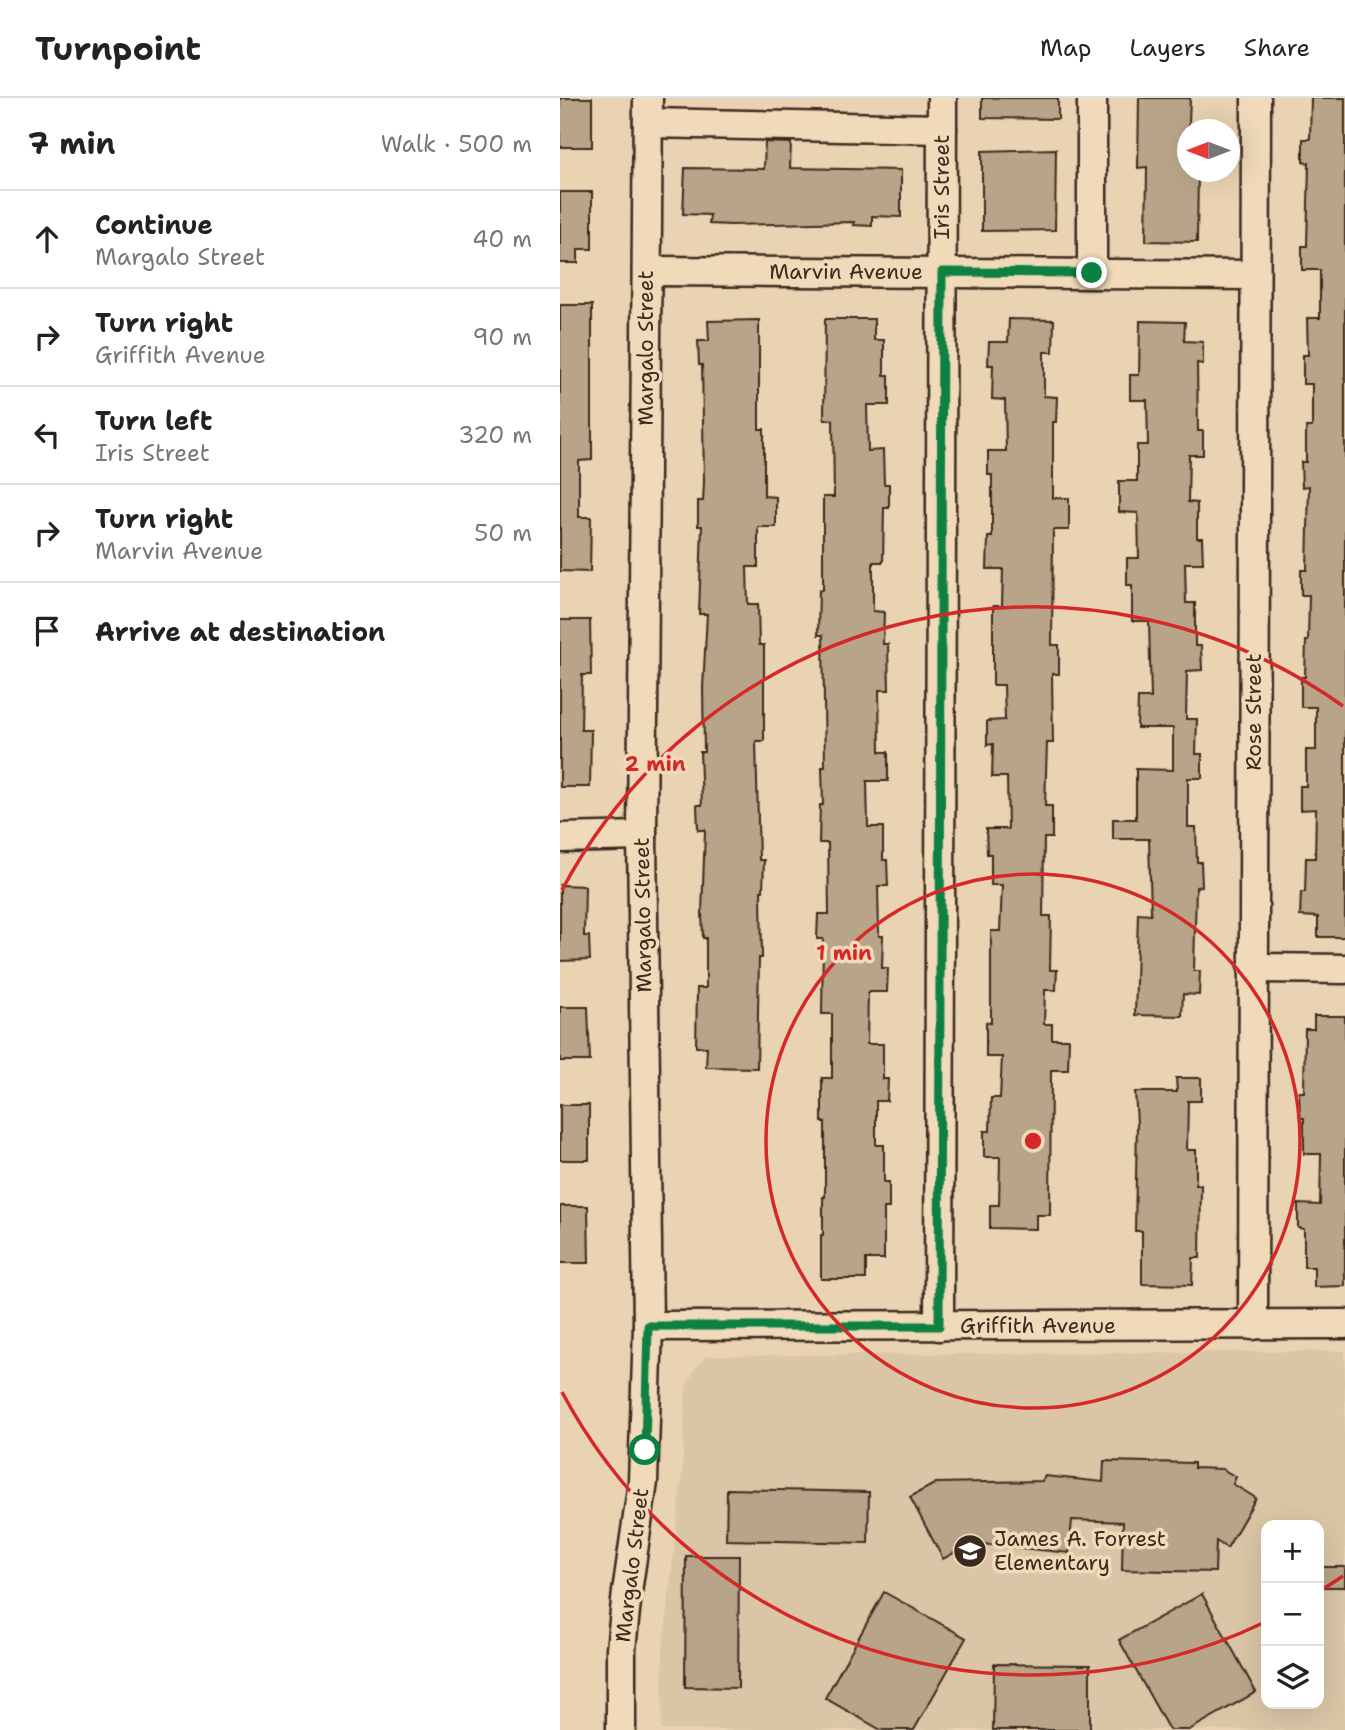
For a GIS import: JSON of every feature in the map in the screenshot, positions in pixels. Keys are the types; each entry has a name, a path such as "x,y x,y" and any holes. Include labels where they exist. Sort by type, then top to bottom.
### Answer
{"street":[{"name":"Iris Street","path":"939,1326 942,98"},
{"path":"1092,98 1092,273"},
{"name":"Rose Street","path":"1253,1325 1255,98"},
{"path":"648,110 942,129"},
{"name":"Margalo Street","path":"621,1730 621,1649 626,1592 643,1482 648,1326 642,836 648,110"},
{"name":"Marvin Avenue","path":"646,271 1255,275"},
{"path":"560,838 642,836"},
{"path":"1253,968 1345,969"},
{"name":"Griffith Avenue","path":"648,1326 1345,1324"}],"shaded area":[{"name":"James A. Forrest Elementary","path":"1345,1351 1345,1730 662,1730 663,1649 682,1478 686,1387 695,1369 706,1356"}],"building":[{"path":"560,98 592,98 592,147 560,147"},
{"path":"982,98 1058,98 1058,119 982,118"},
{"path":"1139,98 1190,98 1189,119 1177,119 1177,182 1198,182 1197,242 1146,241 1147,167 1138,168"},
{"path":"1311,98 1345,98 1345,937 1318,937 1318,917 1300,916 1301,892 1305,892 1306,858 1315,858 1316,809 1300,810 1300,786 1306,786 1306,750 1316,750 1316,707 1301,707 1301,677 1305,677 1308,641 1309,595 1301,595 1301,570 1307,570 1309,486 1302,487 1301,462 1306,462 1306,427 1312,427 1312,384 1303,384 1303,355 1308,355 1307,318 1320,318 1320,270 1302,270 1302,246 1307,246 1309,163 1303,162 1303,139 1310,139"},
{"path":"765,142 791,143 790,168 901,170 901,217 872,216 872,226 853,225 854,222 731,225 709,224 710,215 683,214 685,168 764,169"},
{"path":"1056,149 1055,230 982,231 982,151"},
{"path":"560,192 592,192 592,249 578,249 578,263 560,263"},
{"path":"560,305 592,305 592,460 579,461 579,517 591,517 590,572 560,571"},
{"path":"825,319 874,319 874,340 884,340 884,375 889,375 889,405 867,405 868,451 883,450 884,484 889,484 889,508 884,508 883,562 873,562 873,611 884,612 883,644 888,644 889,690 879,690 880,752 888,752 888,781 867,781 868,827 883,827 883,860 887,860 888,886 878,886 879,936 883,936 882,968 888,968 887,992 868,992 867,1044 883,1044 883,1079 888,1079 887,1101 876,1101 876,1145 884,1145 884,1182 889,1182 889,1208 884,1208 884,1259 866,1259 866,1279 821,1279 821,1235 825,1197 822,1078 832,1078 832,1014 822,1014 823,939 817,939 818,914 829,914 828,843 819,843 820,805 823,805 822,767 825,767 823,635 818,635 819,590 823,590 823,497 834,497 833,420 824,420"},
{"path":"1009,319 1054,320 1053,352 1044,352 1044,396 1057,397 1056,422 1053,422 1053,498 1069,498 1069,530 1053,530 1052,645 1059,645 1059,674 1052,674 1053,743 1047,743 1045,806 1052,806 1052,838 1044,838 1043,916 1051,916 1050,970 1057,970 1056,990 1045,990 1044,1024 1052,1024 1052,1039 1069,1039 1068,1070 1051,1070 1050,1215 1036,1215 1036,1229 990,1228 990,1205 999,1205 1000,1157 984,1157 984,1131 990,1131 991,1098 1000,1098 1002,1057 986,1057 986,1022 991,1023 991,931 1000,931 1002,885 991,885 991,854 987,854 986,829 1008,829 1007,777 992,777 993,744 987,745 987,721 1005,720 1004,685 993,685 993,606 1002,606 1003,569 987,569 988,537 992,537 992,475 988,475 988,451 1006,451 1005,400 992,399 993,365 988,365 989,342 1008,342"},
{"path":"759,320 759,429 764,429 764,496 776,497 776,527 758,527 758,567 747,567 748,604 758,604 759,645 764,645 764,741 756,741 759,860 764,860 757,1068 706,1067 707,1047 696,1047 697,988 706,988 706,938 703,938 702,913 705,830 698,830 697,805 702,805 700,752 704,752 703,688 707,614 699,614 702,526 698,526 698,501 703,501 704,482 702,365 699,365 698,341 709,341 708,321"},
{"path":"1140,321 1185,322 1184,341 1203,342 1203,364 1197,363 1198,431 1203,431 1203,455 1189,455 1188,502 1197,503 1197,538 1202,538 1203,563 1185,563 1186,603 1195,603 1195,646 1201,646 1202,670 1187,671 1186,719 1197,719 1196,754 1202,754 1202,778 1188,778 1188,827 1196,827 1197,862 1201,862 1202,886 1196,887 1194,971 1200,971 1199,995 1183,994 1182,1016 1135,1015 1138,913 1151,914 1149,839 1113,839 1113,819 1136,819 1136,769 1173,770 1173,728 1137,728 1138,698 1151,698 1149,621 1132,621 1132,585 1127,585 1127,558 1139,558 1138,513 1119,512 1119,481 1137,481 1137,445 1148,445 1147,400 1130,400 1130,375 1139,375"},
{"path":"560,620 590,620 591,675 582,675 581,730 591,730 590,787 560,787"},
{"path":"560,885 585,886 584,936 589,936 590,960 560,961"},
{"path":"560,1007 588,1007 590,1061 560,1061"},
{"path":"1314,1016 1345,1016 1345,1286 1314,1287 1314,1267 1304,1267 1304,1229 1298,1228 1298,1204 1320,1205 1321,1154 1304,1154 1304,1118 1300,1118 1299,1092 1304,1092 1305,1029 1314,1029"},
{"path":"1176,1078 1201,1078 1201,1101 1188,1101 1187,1150 1196,1150 1196,1185 1201,1185 1200,1258 1193,1258 1192,1285 1142,1284 1142,1231 1135,1231 1135,1092 1177,1092"},
{"path":"560,1105 589,1105 589,1160 560,1160"},
{"path":"560,1206 588,1206 589,1263 560,1263"},
{"path":"1104,1461 1194,1463 1194,1468 1222,1469 1236,1477 1233,1484 1256,1498 1227,1548 1216,1541 1215,1572 1122,1570 1123,1522 1072,1520 1069,1553 972,1543 943,1559 910,1497 936,1483 1042,1481 1045,1476 1103,1482"},
{"path":"727,1489 869,1492 868,1543 726,1540"},
{"path":"686,1556 739,1556 738,1688 685,1687"},
{"path":"1324,1567 1345,1567 1345,1587 1324,1587"},
{"path":"884,1592 966,1638 914,1730 881,1730 825,1698"},
{"path":"1202,1594 1256,1692 1189,1730 1169,1730 1119,1640"},
{"path":"994,1664 1090,1665 1090,1730 993,1730"}],"place":[{"name":"James A. Forrest Elementary","path":"970,1551"}],"route":[{"path":"645,1450 648,1326 939,1326 942,272 1092,273"}]}
